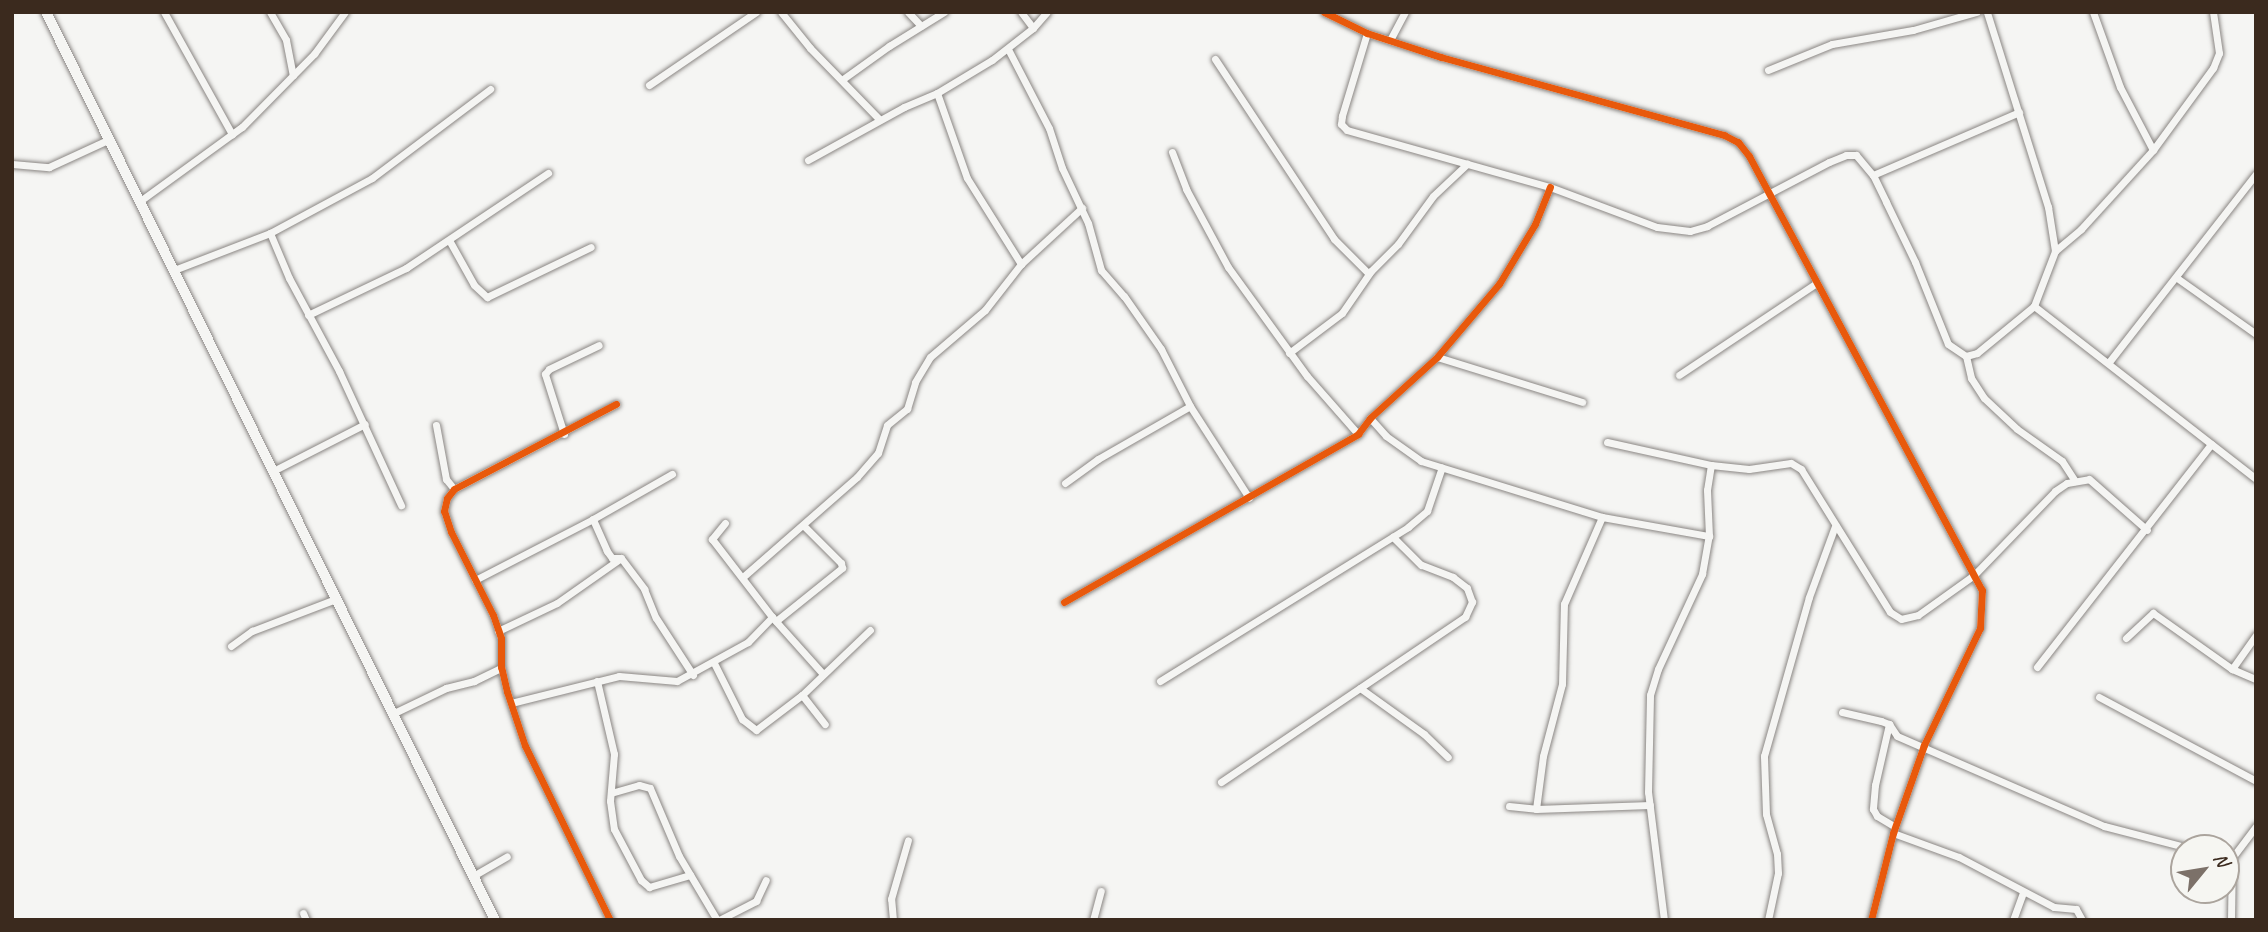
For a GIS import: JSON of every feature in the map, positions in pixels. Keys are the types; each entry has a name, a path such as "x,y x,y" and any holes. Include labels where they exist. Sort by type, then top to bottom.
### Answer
{"main road":[{"path":"46,12 495,920"}],"street":[{"path":"164,12 232,134"},
{"path":"270,12 286,40 293,75"},
{"path":"140,201 232,134 293,75 345,12"},
{"path":"649,85 756,12"},
{"path":"781,12 810,48 880,120"},
{"path":"908,12 921,26"},
{"path":"843,79 944,12"},
{"path":"1021,12 1033,29"},
{"path":"808,160 880,120 937,93 1008,49 1033,29 1047,12"},
{"path":"1324,12 1367,33 1724,135 1738,142 1744,149 1982,590 1980,628 1924,745 1894,830 1871,920"},
{"path":"1390,40 1405,12"},
{"path":"1768,70 1832,44 1913,30 1976,12"},
{"path":"1987,12 2048,206 2055,251"},
{"path":"2093,12 2120,87 2152,150"},
{"path":"1367,33 1341,124 1357,134 1550,187 1674,232 1707,226 1846,155 1856,155 1873,175 1915,262 1941,332 1956,352 1966,356 1977,353 2034,306 2055,251 2081,229 2152,150 2217,61 2213,12"},
{"path":"1008,49 1049,128 1062,168 1082,208 1101,270 1140,317 1190,406 1249,498"},
{"path":"1215,59 1334,239 1369,274"},
{"path":"174,270 270,233 372,178 490,89"},
{"path":"937,93 967,177 1021,264"},
{"path":"1873,175 2019,112"},
{"path":"12,164 50,167 110,139"},
{"path":"1172,152 1186,189 1217,248 1289,353 1358,435"},
{"path":"1289,353 1342,313 1369,274 1398,244 1433,196 1466,164"},
{"path":"308,314 382,281 449,240 548,173"},
{"path":"2109,362 2256,174"},
{"path":"1064,602 1358,435 1370,418 1437,357 1499,284 1535,224 1550,187"},
{"path":"744,576 804,526 875,457 887,425 907,409 915,382 930,357 985,310 1021,264 1082,208"},
{"path":"270,233 365,424 401,505"},
{"path":"449,240 474,285 487,297 591,247"},
{"path":"2177,278 2256,334"},
{"path":"1679,375 1815,284"},
{"path":"2034,306 2256,479"},
{"path":"564,434 545,374 599,345"},
{"path":"1966,356 1970,378 1984,398 2017,429 2062,461 2075,481"},
{"path":"1437,357 1582,402"},
{"path":"610,920 525,746 510,703 502,668 498,631 444,511 447,498 453,489 564,434 616,404"},
{"path":"1065,483 1098,459 1190,406"},
{"path":"1370,418 1405,451 1442,467 1602,517 1709,536"},
{"path":"273,471 365,424"},
{"path":"436,425 446,478 453,489"},
{"path":"1607,442 1711,465 1749,469 1791,463 1801,469 1890,612 1901,619 1918,615 1974,575 2055,491 2075,481 2088,479 2147,530"},
{"path":"2037,667 2147,530 2211,444"},
{"path":"1664,920 1650,805 1650,695 1658,669 1702,573 1709,536 1707,490 1711,465"},
{"path":"1160,681 1393,537 1427,511 1442,467"},
{"path":"475,580 593,519 672,474"},
{"path":"1536,809 1543,756 1562,684 1564,604 1602,517"},
{"path":"593,519 612,558 621,558"},
{"path":"725,523 712,539 744,576 774,619 822,673"},
{"path":"510,703 597,681 635,675 677,681 714,663 748,642 842,568 841,563 804,526"},
{"path":"1768,920 1778,873 1777,854 1766,814 1764,756 1809,597 1835,526"},
{"path":"1221,782 1465,617 1472,602 1467,588 1453,577 1421,565 1393,537"},
{"path":"498,631 557,603 621,558"},
{"path":"621,558 644,589 656,618 693,675"},
{"path":"231,646 251,631 336,600"},
{"path":"2126,638 2153,613 2232,669 2256,679"},
{"path":"714,663 751,729 763,726 802,695 870,630"},
{"path":"2232,669 2256,635"},
{"path":"392,714 446,688 474,681 502,668"},
{"path":"597,681 614,754 611,793 614,829 646,885 655,887 690,875"},
{"path":"1360,688 1424,734 1448,757"},
{"path":"802,695 825,724"},
{"path":"2099,697 2256,781"},
{"path":"1842,712 1889,724 1897,736 1924,745 2104,826 2170,843"},
{"path":"1889,724 1875,785 1873,809 1877,816 1894,830 1959,857 2022,893 2054,907 2076,909 2082,920"},
{"path":"611,793 639,785 650,788 690,875 718,920 756,901 766,880"},
{"path":"1509,806 1536,809 1650,805"},
{"path":"2240,844 2256,826"},
{"path":"893,920 891,899 908,840"},
{"path":"473,876 507,856"},
{"path":"1093,920 1101,891"},
{"path":"2013,920 2022,893"}],"cycle path":[{"path":"1324,12 1367,33 1441,57 1724,135 1738,142 1749,156 1982,590 1980,628 1924,745 1893,833 1871,920"},
{"path":"1064,602 1358,434 1370,418 1437,357 1499,284 1535,224 1550,187"},
{"path":"610,920 525,746 501,667 501,638 493,615 451,532 444,511 447,498 454,489 616,404"}]}
